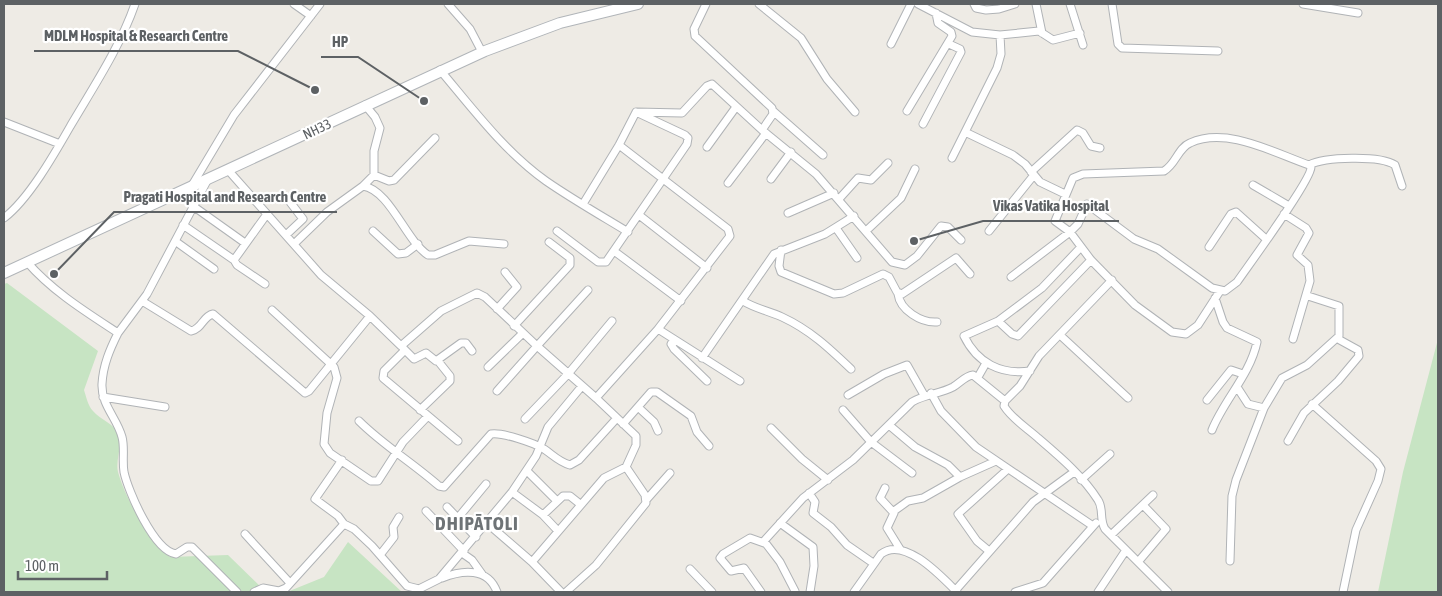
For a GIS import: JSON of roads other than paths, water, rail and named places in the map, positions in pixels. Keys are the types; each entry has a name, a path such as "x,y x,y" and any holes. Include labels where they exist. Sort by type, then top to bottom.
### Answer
{"main road":[{"name":"NH33","path":"4,273 482,52 560,23 638,4"}],"street":[{"path":"4,218 22,199 60,144 117,46 135,4"},
{"path":"294,4 311,16"},
{"path":"191,187 234,115 320,4"},
{"path":"448,4 470,29 482,52"},
{"path":"706,4 694,29 695,36 773,111 823,155"},
{"path":"759,4 801,38 827,79 855,112"},
{"path":"891,44 911,4"},
{"path":"918,4 972,32 1000,35 1035,31 1053,40 1080,33"},
{"path":"974,4 976,8 986,10 1015,4"},
{"path":"1036,4 1042,33"},
{"path":"1070,4 1082,45"},
{"path":"1112,4 1118,44 1122,48 1218,51"},
{"path":"1304,4 1358,13"},
{"path":"907,111 949,44 951,32 938,22 936,13"},
{"path":"952,158 1000,61 1000,35"},
{"path":"923,124 961,52 949,44"},
{"path":"440,70 506,146 545,180 628,232"},
{"path":"636,112 682,113 710,84 715,86 736,107 791,152 836,196 886,256 897,264 905,264 911,261 941,226 948,227 960,240"},
{"path":"294,244 313,228 327,212 363,186 374,175 374,151 380,128 375,117 365,105"},
{"path":"707,147 736,107"},
{"path":"728,183 764,131 773,111"},
{"path":"583,204 619,145 636,112"},
{"path":"557,231 600,263 606,262 687,144 688,138 636,112"},
{"path":"4,122 60,144"},
{"path":"989,231 1033,173 1076,130 1083,133 1091,146 1100,148"},
{"path":"965,132 1013,155 1048,187 1065,194"},
{"path":"374,175 389,181 394,180 435,138"},
{"path":"1309,165 1311,173 1237,282 1230,289 1220,291 1192,331 1180,334 1147,314 1091,260 1070,232 1056,221 1065,194 1075,176 1164,171 1173,164 1186,145 1191,142 1216,138 1242,141 1309,165 1329,158 1386,161 1395,165 1402,186"},
{"path":"596,398 681,301 729,239 731,232 619,145"},
{"path":"771,179 791,152"},
{"path":"788,213 836,196 858,178 871,180 888,163"},
{"path":"866,231 901,198 916,169"},
{"path":"228,170 321,276 370,316 414,359 426,353 438,361 450,376 450,381 420,410"},
{"path":"208,178 142,301 118,333 104,366 103,397 123,440 124,469 127,484 148,525 169,552 176,554 187,547 192,547 237,592"},
{"path":"1253,185 1289,206"},
{"path":"363,186 381,198 424,252 432,256 469,241 504,244"},
{"path":"286,235 302,219 290,202 296,195"},
{"path":"1011,277 1070,232 1078,224 1085,206 1090,205 1134,239 1158,249 1220,291"},
{"path":"193,206 245,243"},
{"path":"1208,247 1231,214 1236,212 1266,239"},
{"path":"234,260 267,214"},
{"path":"1284,214 1308,231 1308,236 1297,255 1309,268 1308,296 1293,339"},
{"path":"639,216 706,268"},
{"path":"702,358 769,261 781,250 809,241 836,228 854,216"},
{"path":"183,225 265,284"},
{"path":"836,228 857,258"},
{"path":"373,231 398,254 406,253 418,244"},
{"path":"175,241 214,268"},
{"path":"514,326 570,265 570,258 549,242"},
{"path":"1030,371 1009,372 986,363 964,336 998,322 1042,288 1081,247"},
{"path":"781,250 779,266 781,272 834,294 843,293 883,274 889,277 901,303 919,318 929,322 937,322"},
{"path":"614,251 681,301"},
{"path":"898,294 902,294 956,258 970,274"},
{"path":"998,322 1012,334 1018,336 1091,260"},
{"path":"26,262 38,275 60,293 118,333"},
{"path":"497,309 517,287 506,272"},
{"path":"1005,401 1020,386 1039,356 1112,280"},
{"path":"497,391 588,290"},
{"path":"458,441 382,376 403,348 441,311 473,294 482,294 514,326 634,432 637,439 626,467 604,478 532,562"},
{"path":"1230,561 1232,496 1236,480 1264,408 1282,378 1307,365 1338,339 1339,306 1308,296"},
{"path":"1212,430 1219,413 1237,386 1257,342 1228,328 1223,322 1215,298"},
{"path":"142,301 191,331 198,328 208,316 213,314 303,392 309,391 370,316"},
{"path":"742,301 757,309 784,318 813,334 851,369"},
{"path":"272,310 330,363 337,373 327,413 324,444 330,453 371,481 376,482 396,451 428,416"},
{"path":"525,420 568,374 612,320"},
{"path":"658,329 740,381"},
{"path":"488,367 523,333"},
{"path":"1060,335 1128,398"},
{"path":"1288,441 1299,420 1312,404 1338,381 1359,356 1358,350 1338,339"},
{"path":"674,340 671,344 674,349 707,381"},
{"path":"438,361 461,343 466,343 472,350"},
{"path":"978,377 986,363"},
{"path":"848,395 884,374 907,365 927,394 962,434 996,461 1093,526"},
{"path":"1207,400 1231,370 1243,374"},
{"path":"764,543 809,493 828,480 912,402 927,394 951,388 970,375 978,377 1005,401 1007,411 1074,472 1102,507 1101,519 1104,529 1168,592"},
{"path":"439,579 512,492 527,471 548,428 582,386"},
{"path":"1237,386 1248,404 1264,408"},
{"path":"359,420 382,443 396,451 439,486 444,487 491,434 501,434 540,446 564,464 575,464 620,421 638,407 651,392 657,392 691,416 697,432 709,446"},
{"path":"103,397 165,407"},
{"path":"1312,404 1376,461 1381,469 1378,481 1356,530 1343,592"},
{"path":"638,407 654,422 658,431"},
{"path":"843,410 871,442 912,473"},
{"path":"889,425 916,446 948,465 960,476"},
{"path":"771,428 802,459 828,480"},
{"path":"1081,480 1110,454"},
{"path":"342,460 315,498 338,516 344,524 354,529 407,586 420,588 439,579 462,572 482,574"},
{"path":"900,549 887,528 894,511 908,501 923,498 960,476 996,461"},
{"path":"626,467 647,499"},
{"path":"989,551 977,541 958,514 1008,469"},
{"path":"527,471 557,501"},
{"path":"854,592 874,563 885,551 900,549 914,554 955,592 989,551 1043,493 1074,472"},
{"path":"487,523 566,592 596,565 644,507 647,499 670,473"},
{"path":"457,519 486,484"},
{"path":"885,488 880,498 894,511"},
{"path":"512,492 543,515 558,530"},
{"path":"809,493 815,502 813,513 831,527 847,545 874,563"},
{"path":"543,515 566,495 580,504"},
{"path":"1111,535 1153,495"},
{"path":"1138,562 1166,529 1143,505"},
{"path":"447,507 476,537"},
{"path":"426,512 472,560 482,574 489,579 497,592"},
{"path":"380,555 394,537 392,527 399,517"},
{"path":"1015,592 1043,583 1101,519"},
{"path":"780,523 813,547 814,566 810,592"},
{"path":"254,592 263,588 279,591 290,583 344,524"},
{"path":"246,534 290,583"},
{"path":"762,592 744,568 731,571 720,558 723,554 750,538 764,543 780,562 796,592"},
{"path":"1098,592 1126,550"},
{"path":"690,569 712,592"}],"place":[{"name":"MDLM Hospital & Research Centre","path":"315,90"},
{"name":"HP","path":"424,101"},
{"name":"Vikas Vatika Hospital","path":"914,241"},
{"name":"Pragati Hospital and Research Centre","path":"54,274"}],"district":[{"name":"DHIPĀTOLI","path":"477,523"}]}
